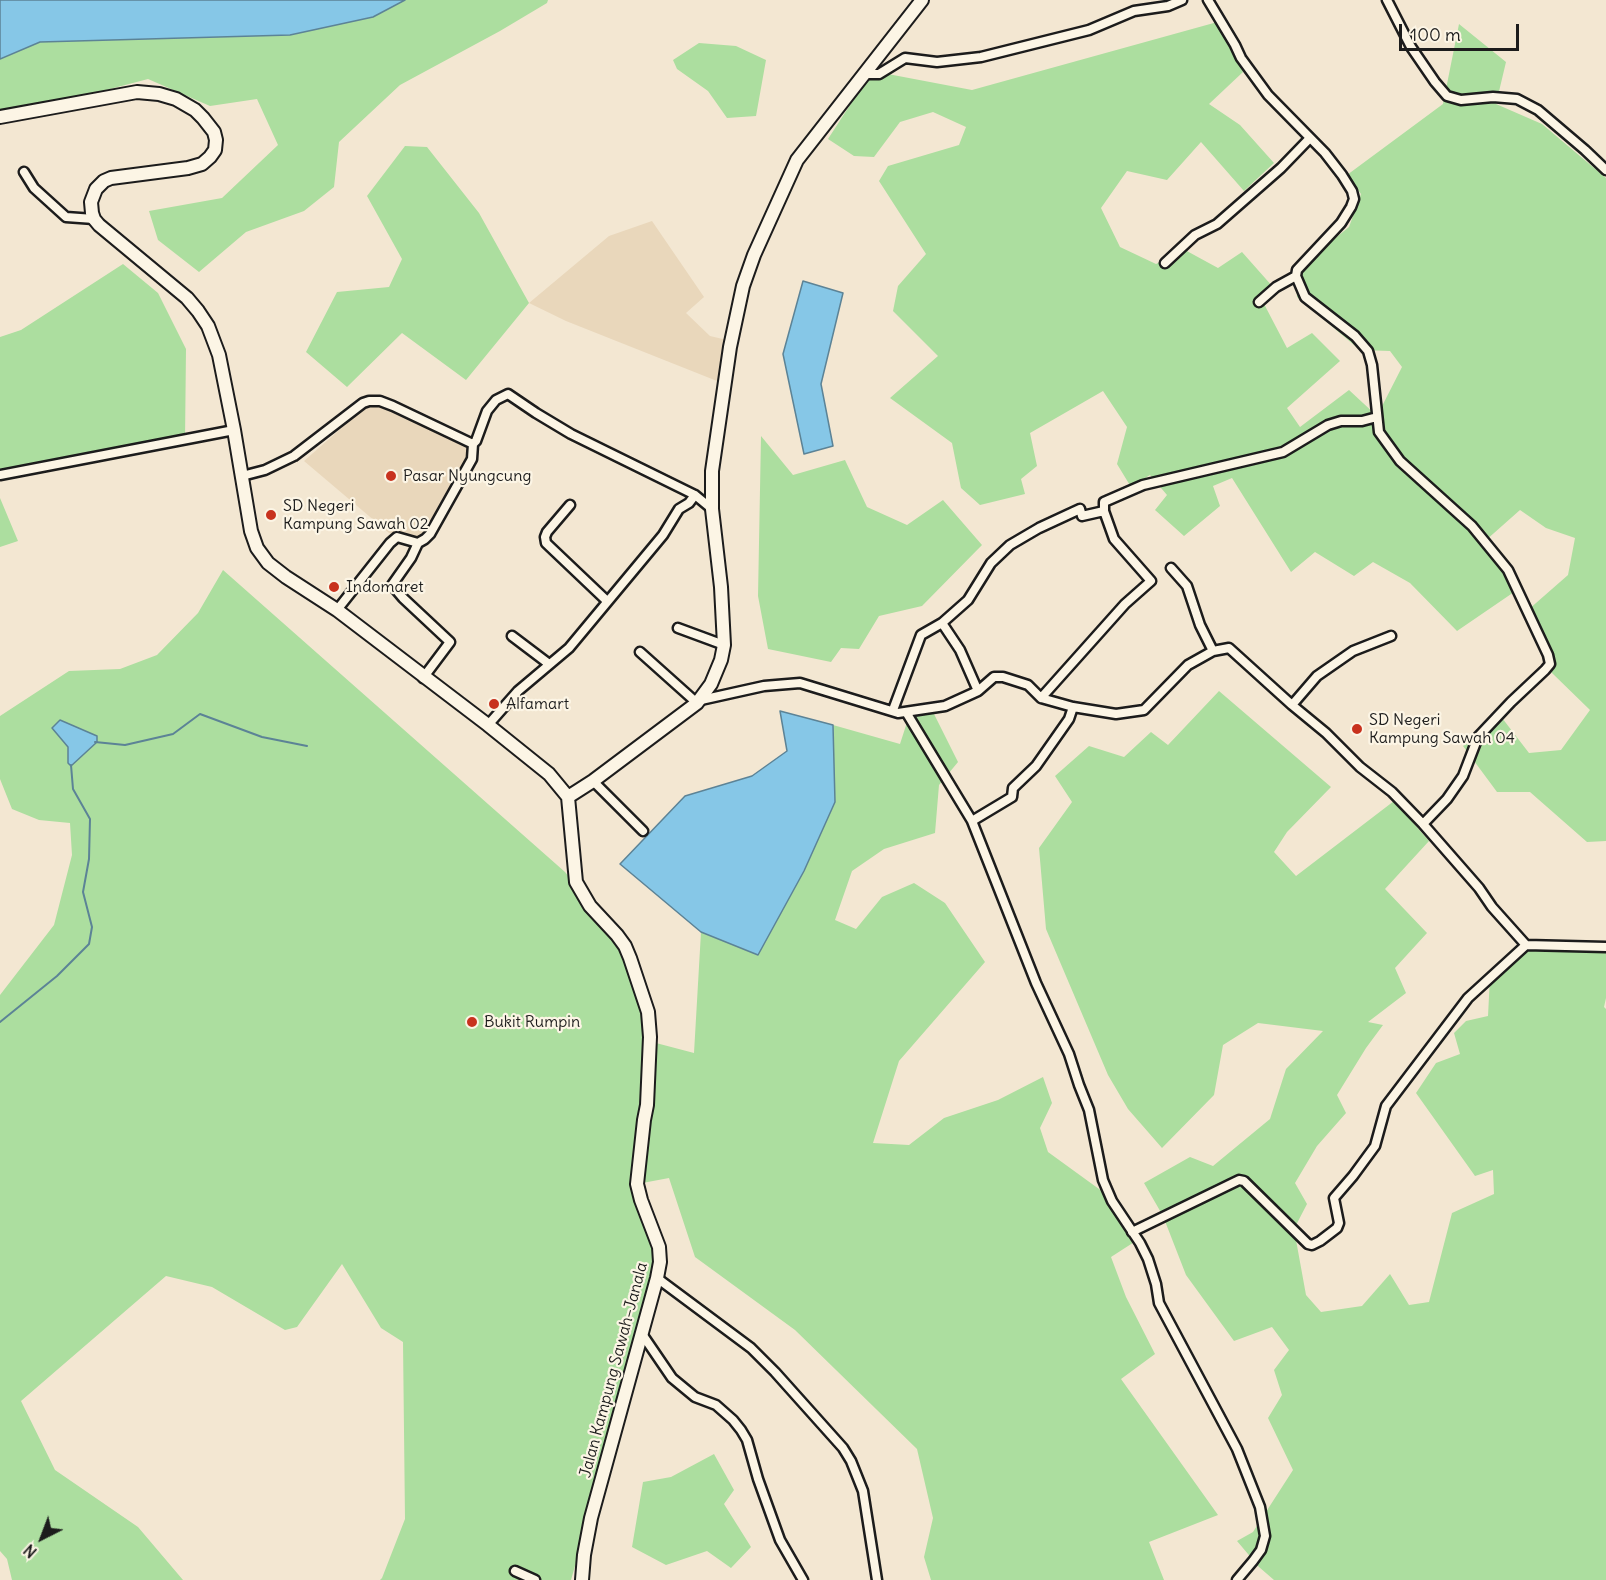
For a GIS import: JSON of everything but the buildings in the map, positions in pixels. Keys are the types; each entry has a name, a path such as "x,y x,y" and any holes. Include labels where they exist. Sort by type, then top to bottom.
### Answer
{"main road":[{"path":"0,117 137,92 159,94 176,99 195,110 203,118 214,132 216,140 215,150 202,164 104,181 96,189 91,202 92,213 94,219 187,298 208,326 214,340 234,430 251,531 261,556 286,577 336,610 488,725 549,774 568,797 593,781 699,701 711,684 721,660 724,645 721,587 712,509 712,471 730,347 742,286 797,160 922,0"},
{"name":"Jalan Kampung Sawah–Janala","path":"568,797 576,882 590,906 625,946 648,1012 650,1037 647,1105 637,1184 659,1247 660,1262 591,1518 582,1580"}],"street":[{"path":"865,74 879,74 905,58 938,62 981,57 1089,30 1134,11 1168,6 1182,0"},
{"path":"1208,0 1235,45 1240,58 1268,95 1325,153 1352,191 1354,199 1341,223 1297,270 1296,276 1305,297 1355,336 1368,351 1372,365 1379,432 1400,461 1472,526 1508,570 1548,655 1550,664 1478,738 1463,776 1448,799 1423,824"},
{"path":"1387,0 1411,46 1447,96 1461,100 1493,96 1517,99 1538,110 1606,170"},
{"path":"1165,263 1195,235 1217,224 1281,168 1310,138"},
{"path":"24,172 34,188 66,217 94,219"},
{"path":"1259,302 1276,287 1296,276"},
{"path":"423,678 450,642 402,598 392,585 411,558 418,543 430,534 472,459 473,444 487,411 496,400 508,394 571,434 695,495 712,509"},
{"path":"242,476 265,470 294,456 363,403 369,401 380,401 393,406 473,444"},
{"path":"1041,698 1125,604 1151,581 1114,539 1104,511 1104,502 1143,485 1283,452 1328,425 1341,421 1362,421 1377,417"},
{"path":"0,475 234,430"},
{"path":"488,725 518,691 569,648 663,535 679,509 689,503 695,495"},
{"path":"570,505 547,532 546,543 607,601"},
{"path":"893,710 921,635 942,622 968,600 991,563 1010,545 1039,528 1080,509 1082,516 1104,511"},
{"path":"336,610 397,537 418,543"},
{"path":"1171,568 1187,586 1200,626 1213,651"},
{"path":"942,622 960,650 978,691"},
{"path":"678,628 724,645"},
{"path":"512,636 549,664"},
{"path":"1292,705 1317,676 1353,651 1391,636"},
{"path":"640,652 699,701 764,686 800,683 898,713 945,706 978,691 994,678 1003,677 1028,684 1041,698 1072,707 1116,714 1144,710 1188,665 1213,651 1229,648 1326,733 1360,767 1392,792 1423,824 1479,888 1491,907 1526,945"},
{"path":"972,821 1012,797 1013,788 1036,766 1069,719 1072,707"},
{"path":"906,712 972,821 1036,983 1069,1054 1089,1110 1103,1180 1112,1201 1148,1259 1159,1303 1237,1449 1260,1507 1265,1536 1261,1550 1237,1580"},
{"path":"593,781 644,831"},
{"path":"1132,1232 1239,1180 1244,1181 1308,1244 1312,1245 1320,1241 1337,1228 1334,1198 1375,1146 1386,1106 1468,998 1526,945 1606,947"},
{"path":"657,1278 751,1348 843,1448 862,1491 877,1580"},
{"path":"642,1334 672,1378 695,1397 716,1405 741,1430 747,1440 780,1539 803,1580"},
{"path":"515,1570 535,1580"}],"shaded area":[{"path":"652,221 704,297 686,313 710,336 727,340 717,381 566,321 529,303 609,236"},
{"name":"Pasar Nyungcung","path":"378,405 473,450 452,491 421,539 389,533 304,461 362,410"}],"green space":[{"path":"405,0 548,0 547,3 500,31 400,85 339,142 334,187 304,211 246,232 199,272 158,240 149,211 222,198 278,145 257,99 210,106 148,79 0,118 0,59 40,42 290,35 373,17"},
{"path":"1221,21 1243,72 1209,104 1240,125 1274,163 1244,191 1201,142 1167,180 1127,171 1101,208 1120,247 1156,264 1185,250 1218,268 1242,252 1273,287 1263,302 1287,348 1312,333 1340,361 1287,408 1300,427 1349,390 1377,416 1402,367 1390,351 1360,350 1297,297 1296,270 1349,227 1361,194 1347,175 1443,104 1459,24 1506,62 1496,104 1542,124 1606,178 1606,841 1587,842 1530,792 1497,792 1463,746 1499,714 1529,753 1561,750 1590,710 1552,673 1528,610 1568,575 1575,538 1546,528 1520,510 1485,541 1517,590 1457,631 1410,583 1373,562 1354,576 1315,552 1291,572 1232,478 1213,486 1220,506 1184,536 1155,510 1167,495 1150,475 1131,487 1117,464 1127,427 1103,391 1030,433 1037,466 1021,479 1025,494 980,505 961,488 952,443 890,398 938,356 893,311 898,286 926,254 879,181 888,166 959,145 966,127 933,112 900,122 874,157 854,156 828,139 872,71 972,90"},
{"path":"699,43 736,46 766,60 756,116 727,118 708,91 677,69 673,60"},
{"path":"405,146 427,147 479,213 529,303 466,380 402,333 347,387 306,352 337,292 389,287 402,259 367,196"},
{"path":"123,264 158,293 186,349 185,440 0,475 0,337 21,330"},
{"path":"761,436 793,475 845,460 867,507 907,525 943,500 982,545 922,606 879,616 859,649 841,648 831,662 768,649 758,596"},
{"path":"0,498 18,541 0,547"},
{"path":"223,570 565,872 610,927 640,975 656,1043 694,1053 701,932 758,955 835,802 833,725 900,744 910,713 932,710 958,762 939,785 935,833 884,849 852,871 835,920 856,929 882,897 914,883 945,903 985,962 899,1061 873,1143 909,1145 944,1118 998,1100 1043,1077 1052,1103 1040,1128 1048,1152 1110,1197 1142,1237 1111,1257 1126,1297 1155,1354 1121,1379 1218,1515 1149,1542 1164,1580 931,1580 924,1557 933,1518 917,1449 795,1330 695,1257 669,1178 637,1184 659,1270 571,1580 380,1580 405,1519 403,1342 381,1328 342,1264 297,1327 285,1330 212,1287 166,1276 21,1401 55,1470 138,1527 183,1580 12,1580 7,1559 0,1551 0,995 54,925 72,855 70,823 39,820 12,809 0,779 0,716 69,671 120,669 157,655 198,613"},
{"path":"1219,691 1331,787 1287,832 1274,852 1296,876 1394,801 1429,841 1385,889 1427,933 1395,968 1406,993 1368,1022 1383,1025 1337,1095 1346,1113 1317,1146 1295,1183 1307,1204 1294,1229 1306,1295 1321,1312 1362,1306 1390,1274 1409,1305 1429,1302 1452,1213 1494,1194 1493,1170 1475,1176 1416,1093 1436,1063 1460,1054 1454,1033 1466,1021 1488,1016 1490,977 1523,948 1606,946 1604,1007 1606,1009 1606,1580 1274,1580 1259,1567 1237,1541 1253,1532 1293,1470 1268,1418 1282,1395 1274,1370 1289,1350 1272,1327 1234,1341 1186,1275 1163,1216 1144,1183 1190,1157 1213,1166 1270,1119 1286,1069 1323,1031 1258,1023 1223,1045 1214,1095 1162,1148 1128,1109 1108,1075 1046,929 1039,848 1072,802 1055,776 1089,746 1124,757 1151,732 1168,745"},
{"path":"714,1454 734,1490 724,1504 751,1547 731,1568 707,1551 666,1565 632,1547 643,1482 671,1477"}],"water":[{"path":"0,0 405,0 373,17 290,35 40,42 0,59"},
{"path":"803,281 843,293 821,384 833,446 804,454 783,354"},
{"path":"780,711 833,725 835,802 804,871 758,955 701,932 620,864 685,796 752,776 787,751"},
{"path":"60,720 97,736 97,742 71,766 68,763 68,747 52,728"}],"waterway":[{"path":"95,742 125,745 173,734 200,714 262,737 307,746"},
{"path":"0,1022 57,976 89,944 92,927 83,892 89,859 90,819 73,789 71,765"}],"place":[{"name":"Pasar Nyungcung","path":"391,476"},
{"name":"SD Negeri Kampung Sawah 02","path":"271,515"},
{"name":"Indomaret","path":"334,587"},
{"name":"Alfamart","path":"494,704"},
{"name":"SD Negeri Kampung Sawah 04","path":"1357,729"},
{"name":"Bukit Rumpin","path":"472,1022"}]}
